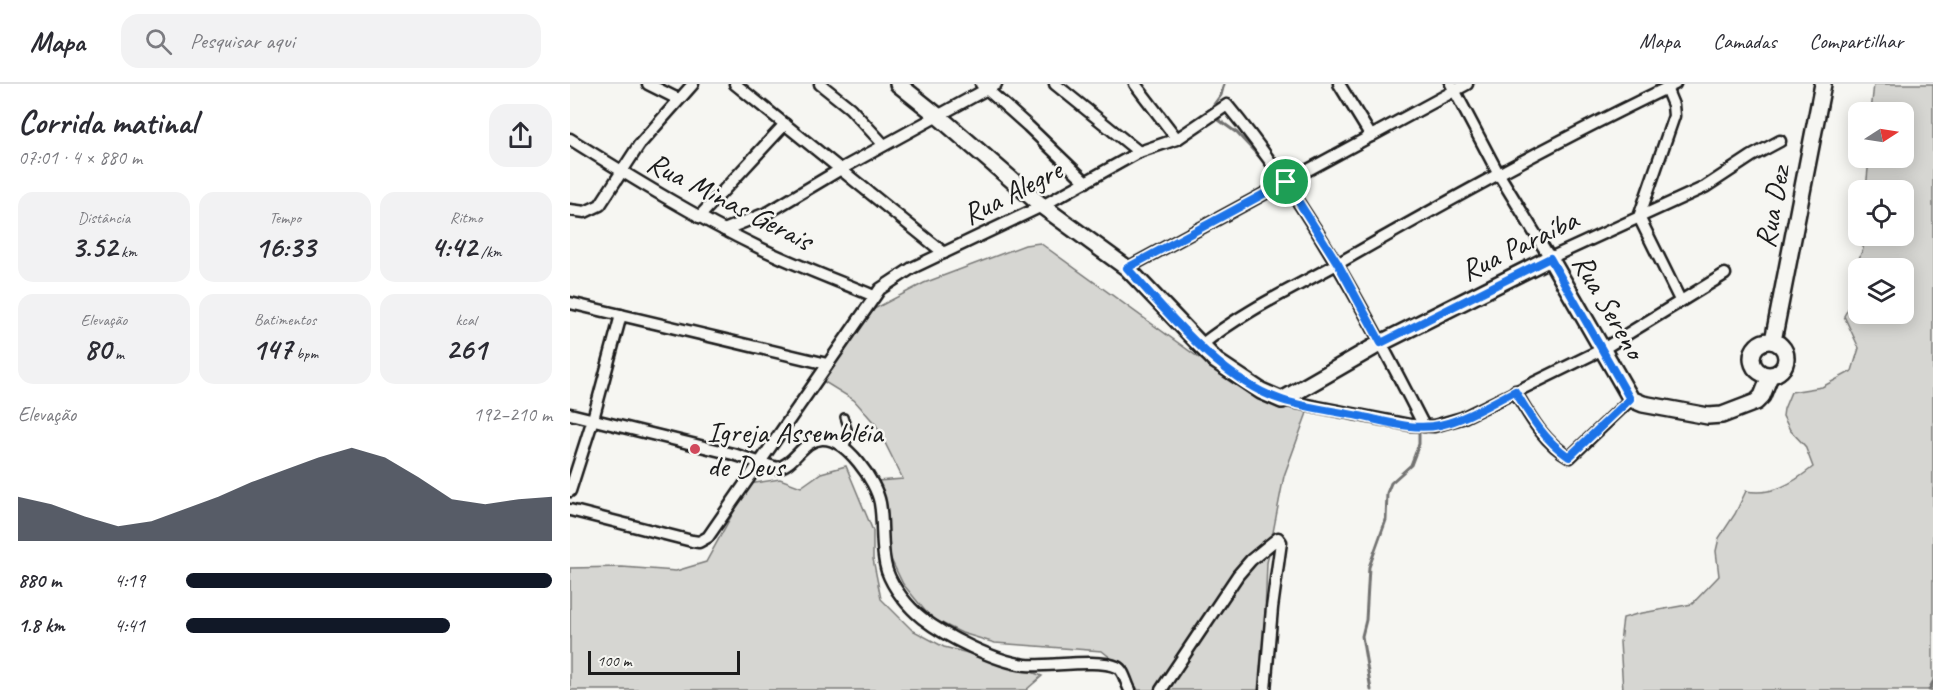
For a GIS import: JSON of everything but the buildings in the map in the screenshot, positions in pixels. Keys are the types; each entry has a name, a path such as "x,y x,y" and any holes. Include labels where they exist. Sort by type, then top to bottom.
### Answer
{"street":[{"path":"648,84 678,99"},
{"path":"570,210 585,212 600,205 643,140 693,84"},
{"path":"735,84 944,253"},
{"path":"820,84 850,108 884,145"},
{"path":"898,84 1042,206 1127,268 1216,361 1262,391 1282,400 1379,420 1424,426 1441,425 1462,418 1603,349 1725,274"},
{"path":"1055,84 1139,152"},
{"path":"1134,84 1177,139"},
{"path":"1340,84 1371,136"},
{"path":"1127,268 1371,136 1453,88 1467,84"},
{"name":"Rua Dez","path":"1773,341 1822,84"},
{"path":"724,230 770,213 841,169 988,86 1086,182"},
{"path":"1200,346 1250,310 1338,264 1498,173 1670,86 1674,116 1639,217 1680,300"},
{"name":"Rua Sereno","path":"1453,88 1498,173 1550,258 1630,399"},
{"name":"Rua Alegre","path":"570,510 692,541 701,541 708,537 874,296 896,278 944,253 1042,206 1139,152 1177,139 1227,105 1286,182"},
{"path":"699,217 785,124"},
{"name":"Rua Minas Gerais","path":"570,139 622,172 724,230 874,296"},
{"name":"Rua Paraíba","path":"1282,400 1381,343 1550,258 1705,187 1752,156 1780,141"},
{"path":"1286,182 1338,264 1424,426"},
{"path":"570,303 827,364"},
{"path":"570,491 593,419 621,315"},
{"path":"1773,341 1782,346 1787,360 1780,372 1770,376 1757,371 1752,357 1759,344 1773,341"},
{"path":"1515,391 1541,432 1569,457 1630,399 1643,404 1708,416 1722,415 1756,402 1762,396 1770,376"},
{"path":"570,414 761,462 774,468 780,468 806,445 820,439 832,441 845,448 867,475 880,501 885,563 890,578 920,616 951,636 1005,660 1025,665 1089,663 1115,666 1121,670 1130,690"},
{"path":"1161,690 1238,575 1251,560 1278,538 1281,542 1272,608 1265,690"}],"lane":[{"path":"844,417 850,435 845,448"}],"shaded area":[{"path":"1874,84 1933,84 1933,690 1623,690 1620,642 1623,618 1692,604 1719,576 1716,551 1719,538 1735,514 1746,491 1765,492 1782,487 1813,467 1805,446 1790,430 1783,416 1784,409 1791,392 1822,387 1852,371 1859,348 1844,316 1848,309 1848,324 1914,324 1914,258 1859,258 1863,246 1914,246 1914,180 1867,180 1868,168 1914,168 1914,102 1872,102"},
{"path":"1040,243 1249,394 1308,410 1284,476 1267,563 1262,690 1138,690 1122,667 1102,651 995,643 962,633 931,618 903,584 885,547 878,517 877,481 903,479 876,425 854,400 823,381 874,309 924,283 1025,245"},
{"path":"846,466 873,531 873,559 881,599 912,630 944,647 1008,663 1042,676 1026,690 570,690 570,568 622,567 676,571 706,562 749,484 780,479 801,487 821,473"}],"waterway":[{"path":"1224,84 1221,95 1210,110 1216,118 1237,133 1267,165"},
{"path":"1371,690 1362,636 1366,620 1369,567 1386,520 1387,493 1391,483 1411,465 1419,444 1419,429"},
{"path":"1929,690 1933,682"}],"place":[{"name":"Igreja Assembléia de Deus","path":"695,449"}],"route":[{"path":"1286,182 1338,264 1381,343 1550,258 1630,399 1569,457 1541,432 1515,391 1462,418 1441,425 1424,426 1379,420 1282,400 1246,381 1216,361 1200,346 1127,268 1286,182"}]}
